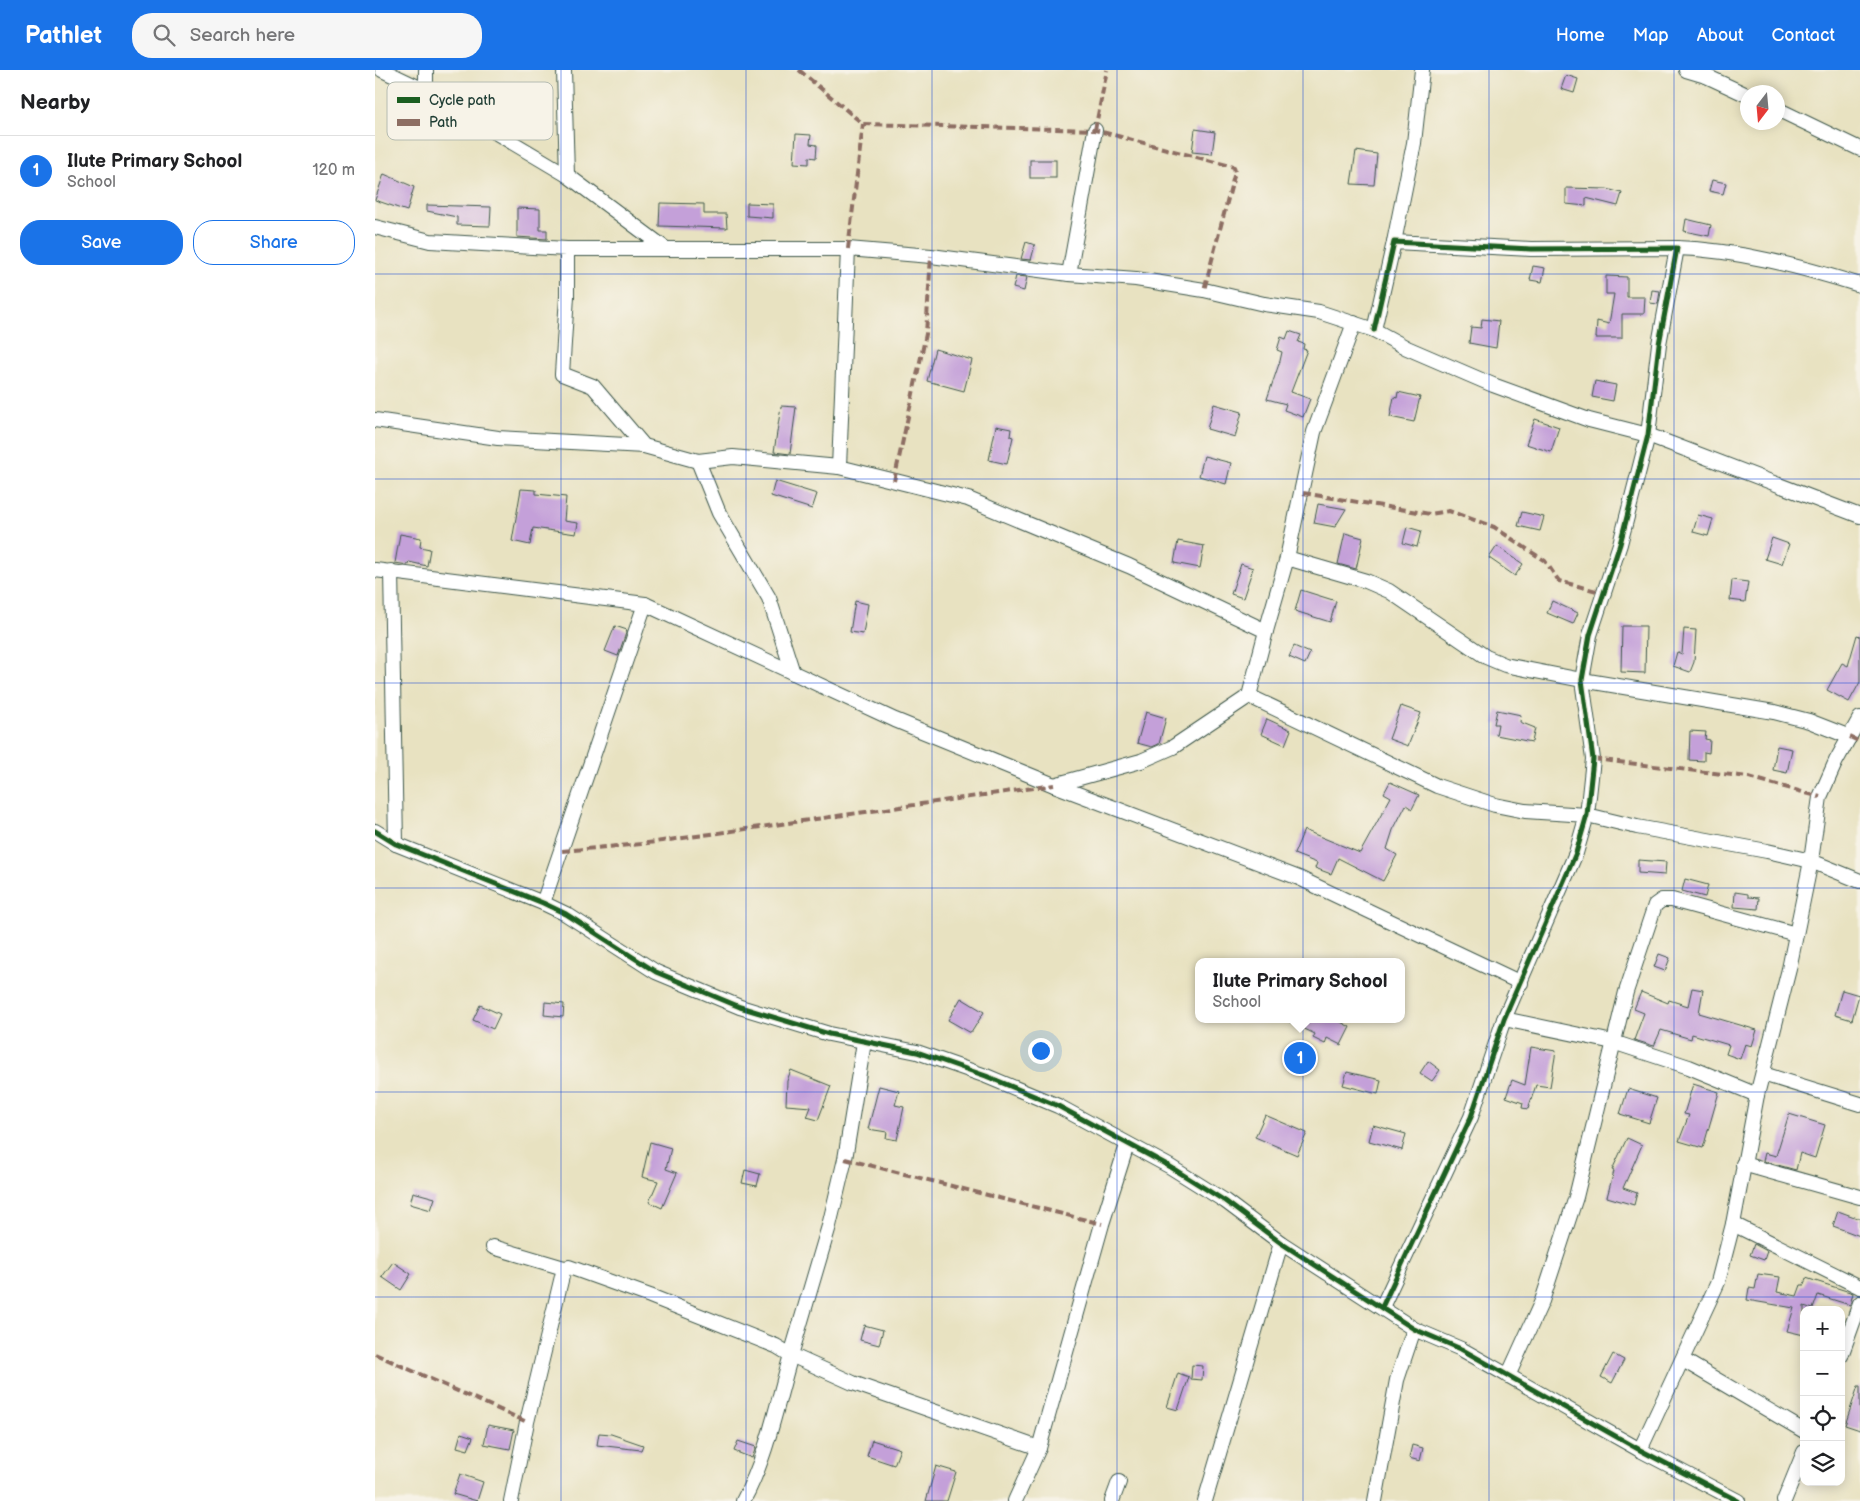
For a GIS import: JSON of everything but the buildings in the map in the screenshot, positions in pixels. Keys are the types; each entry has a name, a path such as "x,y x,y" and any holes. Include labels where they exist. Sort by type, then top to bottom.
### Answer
{"street":[{"path":"382,70 407,82"},
{"path":"565,70 567,175"},
{"path":"1374,330 1414,143 1422,70"},
{"path":"1686,70 1706,76 1740,92"},
{"path":"1785,113 1860,149"},
{"path":"1069,274 1095,130"},
{"path":"508,140 567,175 667,249"},
{"path":"375,227 429,242 567,249 848,250 931,256 1069,274 1136,279 1204,290 1264,304 1319,312 1374,330 1407,348 1493,385 1589,420 1647,435 1860,516"},
{"path":"1394,242 1531,248 1700,249 1749,257 1860,285"},
{"path":"1382,1307 1471,1117 1504,1019 1576,853 1587,815 1593,759 1582,680 1590,635 1620,544 1647,435 1659,344 1677,248"},
{"path":"567,249 567,296 561,374 593,386 644,446"},
{"path":"839,467 848,250"},
{"path":"1054,785 1141,761 1173,747 1249,696 1287,558 1314,432 1354,323"},
{"path":"375,420 498,438 644,446 698,461 733,457 839,467 968,499 1129,566 1266,631"},
{"path":"698,461 719,513 769,598 793,673"},
{"path":"1287,558 1365,581 1389,591 1495,661 1582,680 1774,712 1809,721 1850,737"},
{"path":"375,570 645,604 895,720 1054,785 1299,878 1521,982"},
{"path":"391,571 396,844"},
{"path":"543,903 645,604"},
{"path":"1249,696 1437,786 1495,805 1525,810 1587,815 1811,861 1860,881"},
{"path":"1640,1450 1718,1282 1733,1224 1757,1094 1789,969 1811,861 1820,797 1860,718"},
{"path":"375,831 396,844 566,914 656,972 741,1007 864,1042 917,1052 985,1076 1058,1106 1169,1166 1217,1196 1281,1243 1382,1307 1414,1330 1461,1349 1640,1450 1738,1501"},
{"path":"1508,1376 1542,1301 1576,1197 1626,992 1655,905 1662,900 1707,908 1795,934"},
{"path":"1504,1019 1613,1042 1689,1067 1757,1094"},
{"path":"743,1501 750,1488 768,1435 829,1226 845,1159 864,1042"},
{"path":"1763,1074 1860,1104"},
{"path":"1015,1501 1039,1448 1102,1224 1127,1145"},
{"path":"1743,1164 1860,1197"},
{"path":"1733,1224 1860,1287"},
{"path":"1205,1501 1281,1243"},
{"path":"493,1247 564,1268 569,1267 650,1296 775,1346 853,1383 1039,1448"},
{"path":"511,1501 527,1422 564,1268"},
{"path":"1843,1351 1860,1303"},
{"path":"1375,1501 1397,1380 1414,1330"},
{"path":"1683,1360 1800,1429"},
{"path":"1784,1501 1800,1462"},
{"path":"1112,1501 1119,1482"}],"marked path":[{"path":"799,70 863,124 1095,130 1234,167 1235,172 1204,290"},
{"path":"1095,130 1107,70"},
{"path":"848,249 863,124"},
{"path":"894,481 926,334 931,256"},
{"path":"1303,493 1430,514 1449,511 1494,527 1545,561 1559,581 1604,593"},
{"path":"1850,737 1860,742"},
{"path":"1593,759 1749,777 1820,797"},
{"path":"562,851 641,844 1054,785"},
{"path":"845,1159 1102,1224"},
{"path":"375,1354 527,1422"}],"cycle path":[{"path":"1374,330 1394,242 1531,249 1677,248 1659,344 1648,435 1620,544 1590,635 1582,680 1593,759 1587,815 1576,853 1504,1019 1471,1117 1382,1307"},
{"path":"375,831 396,844 566,914 656,972 740,1007 829,1034 917,1052 986,1076 1058,1106 1169,1166 1225,1201 1281,1243 1414,1329 1461,1349 1640,1450 1738,1501"}],"place":[{"name":"Ilute Primary School","path":"1300,1058"}]}
